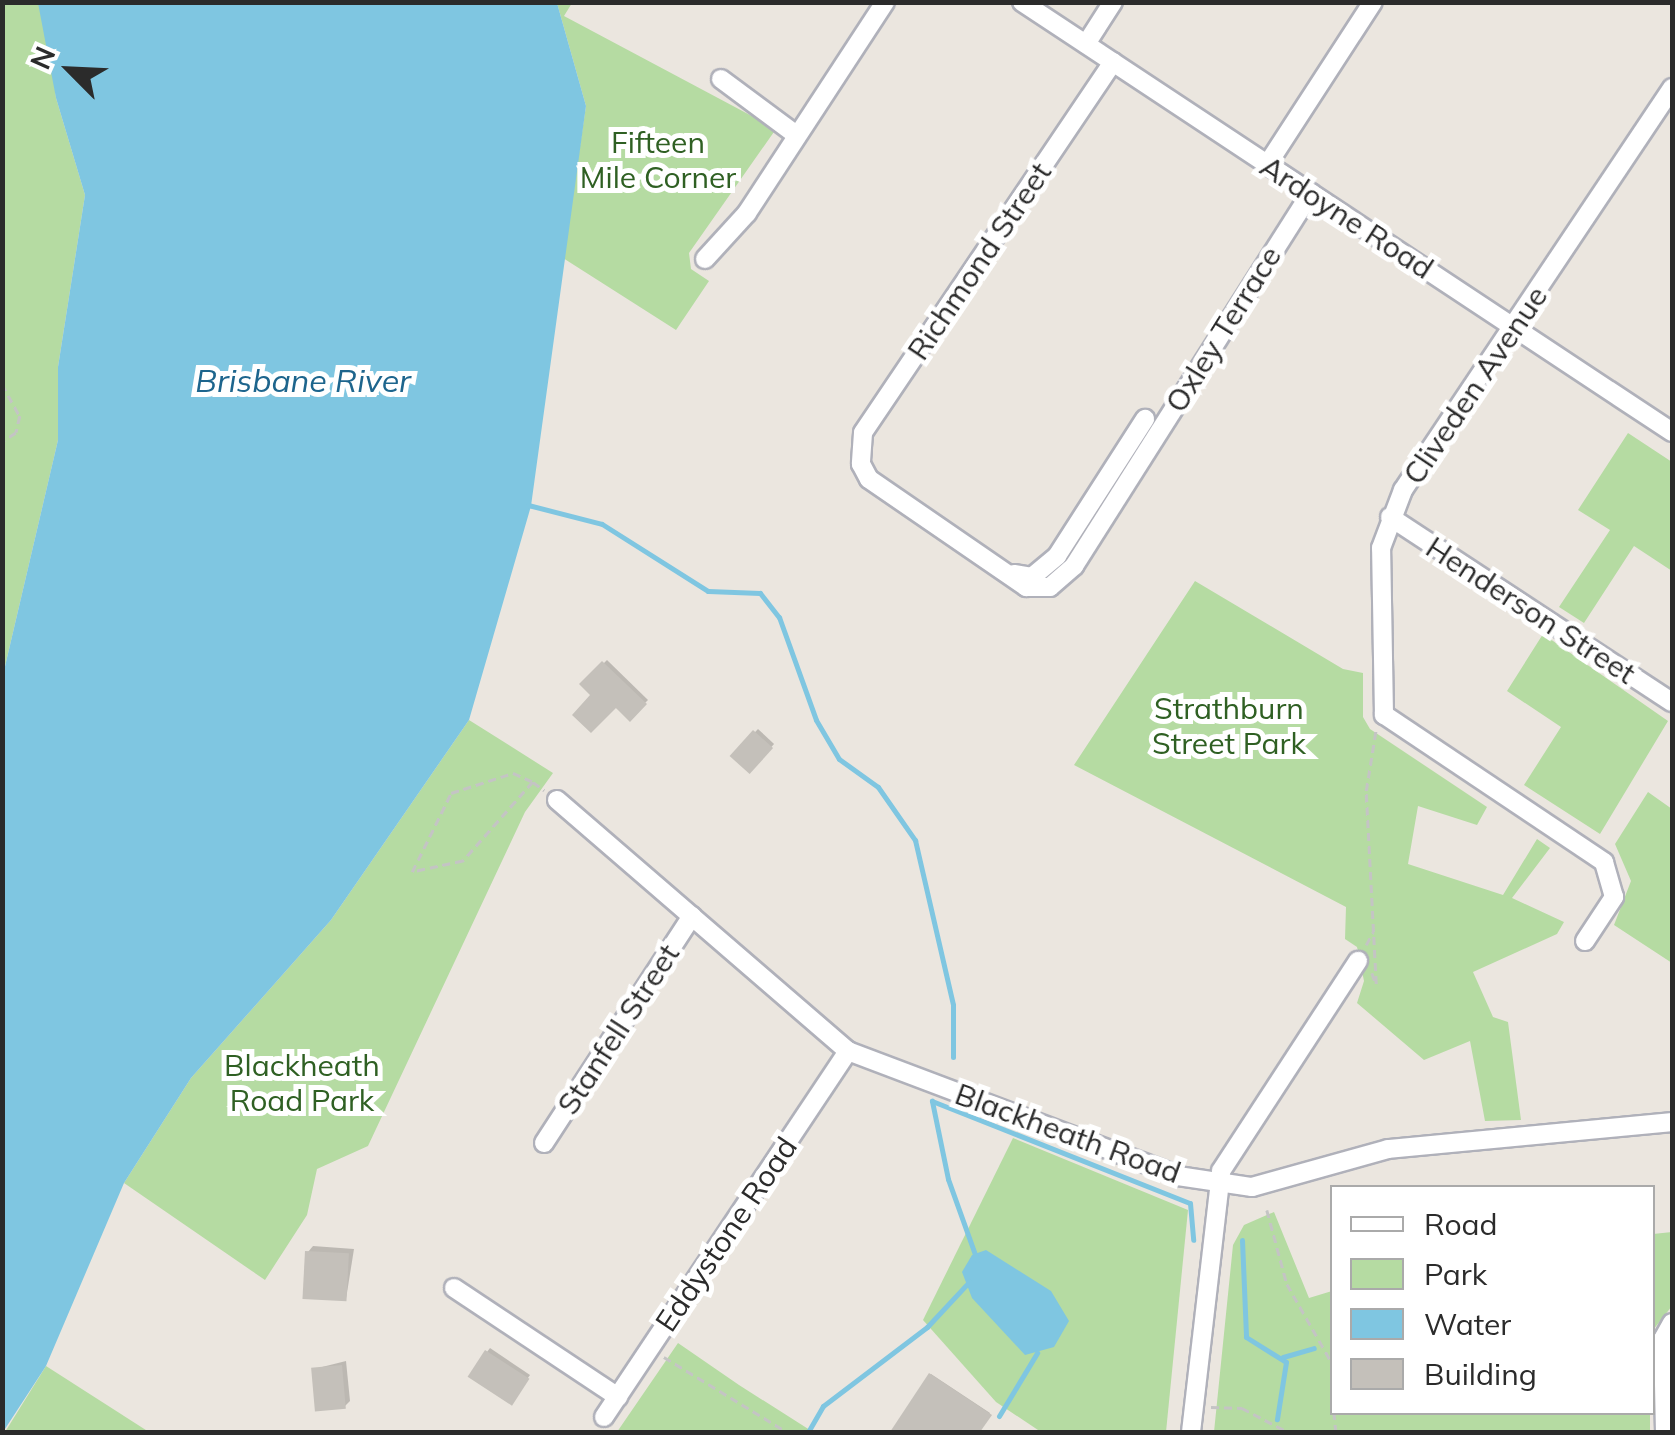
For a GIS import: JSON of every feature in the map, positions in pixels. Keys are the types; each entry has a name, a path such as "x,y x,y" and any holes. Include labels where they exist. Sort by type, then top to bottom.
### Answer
{"street":[{"path":"705,260 747,213 795,134 886,2"},
{"name":"Ardoyne Road","path":"1022,2 1672,432"},
{"path":"1086,44 1113,2"},
{"path":"1268,164 1374,2"},
{"name":"Richmond Street","path":"860,464 863,432 1113,62"},
{"path":"721,79 795,134"},
{"name":"Cliveden Avenue","path":"1384,715 1381,548 1390,517 1672,88"},
{"name":"Oxley Terrace","path":"860,464 869,479 1039,590 1066,576 1132,462 1311,193"},
{"name":"Oxley Terrace","path":"1132,462 1146,420"},
{"name":"Henderson Street","path":"1390,517 1672,702"},
{"path":"1384,715 1604,862 1616,884 1614,897 1585,941"},
{"name":"Blackheath Road","path":"557,800 848,1051 1218,1186 1285,1180 1388,1149 1672,1122"},
{"name":"Stanfell Street","path":"544,1143 692,916"},
{"path":"1191,1432 1218,1186 1232,1150 1358,961"},
{"name":"Eddystone Road","path":"604,1417 848,1051"},
{"path":"454,1288 618,1396"},
{"path":"1665,1432 1663,1339 1672,1323"}],"path":[{"path":"2,384 20,416 16,433 2,442"},
{"path":"1358,961 1371,961 1378,984 1366,791 1375,732 1384,715"},
{"path":"532,782 463,860 412,872 451,794 512,773 532,782 557,800"},
{"path":"1267,1210 1287,1284 1330,1359"},
{"path":"650,1348 787,1432"},
{"path":"1194,1406 1242,1408 1288,1432"}],"green space":[{"path":"3,3 38,3 47,20 56,98 85,195 58,367 58,440 3,675"},
{"name":"Fifteen Mile Corner","path":"557,3 572,3 564,16 776,129 689,253 691,269 709,281 676,330 563,258 586,106"},
{"path":"1628,433 1672,462 1672,571 1634,546 1584,623 1559,607 1610,530 1578,510"},
{"name":"Strathburn Street Park","path":"1195,581 1343,669 1363,673 1363,717 1370,729 1487,807 1477,825 1418,806 1408,864 1503,895 1537,839 1550,848 1512,898 1564,922 1557,934 1473,972 1493,1017 1508,1022 1521,1120 1485,1121 1470,1041 1424,1060 1357,1003 1364,981 1357,947 1345,939 1346,907 1074,765"},
{"path":"1543,634 1668,721 1600,834 1524,785 1561,727 1507,691"},
{"name":"Blackheath Road Park","path":"469,720 553,773 525,812 368,1146 317,1169 307,1215 265,1280 124,1183 191,1078 331,920"},
{"path":"1648,792 1672,809 1672,963 1614,925 1631,881 1615,844"},
{"path":"1013,1138 1188,1210 1166,1432 1041,1432 996,1402 923,1320"},
{"path":"1274,1212 1309,1298 1330,1292 1330,1415 1650,1415 1650,1432 1214,1432 1233,1245 1244,1225"},
{"path":"1672,1232 1672,1306 1655,1327 1655,1234"},
{"path":"678,1343 739,1385 813,1432 617,1432"},
{"path":"46,1366 149,1432 5,1432"}],"water":[{"name":"Brisbane River","path":"38,3 557,3 586,106 531,506 469,720 331,920 191,1078 124,1183 46,1366 3,1432 3,675 58,440 58,367 85,195 56,98"},
{"path":"986,1250 1051,1291 1069,1321 1054,1347 1025,1355 972,1298 962,1272 972,1255"}],"building":[{"path":"602,661 647,704 630,722 616,708 591,733 572,715 590,695 579,684"},
{"path":"753,730 773,748 750,774 730,756"},
{"path":"305,1251 349,1253 346,1301 302,1299"},
{"path":"485,1350 529,1379 512,1406 468,1377"},
{"path":"342,1365 346,1409 315,1412 311,1368"},
{"path":"929,1373 992,1415 980,1432 890,1432"}],"waterway":[{"path":"528,505 602,524 708,591 760,593 779,617 816,720 839,759 878,787 915,840 953,1005 953,1057"},
{"path":"977,1260 948,1179 932,1101 1190,1203 1193,1240"},
{"path":"1242,1240 1246,1337 1286,1362 1277,1419"},
{"path":"808,1432 823,1406 927,1327 969,1282"},
{"path":"1283,1357 1314,1348"},
{"path":"999,1416 1037,1353"}]}
